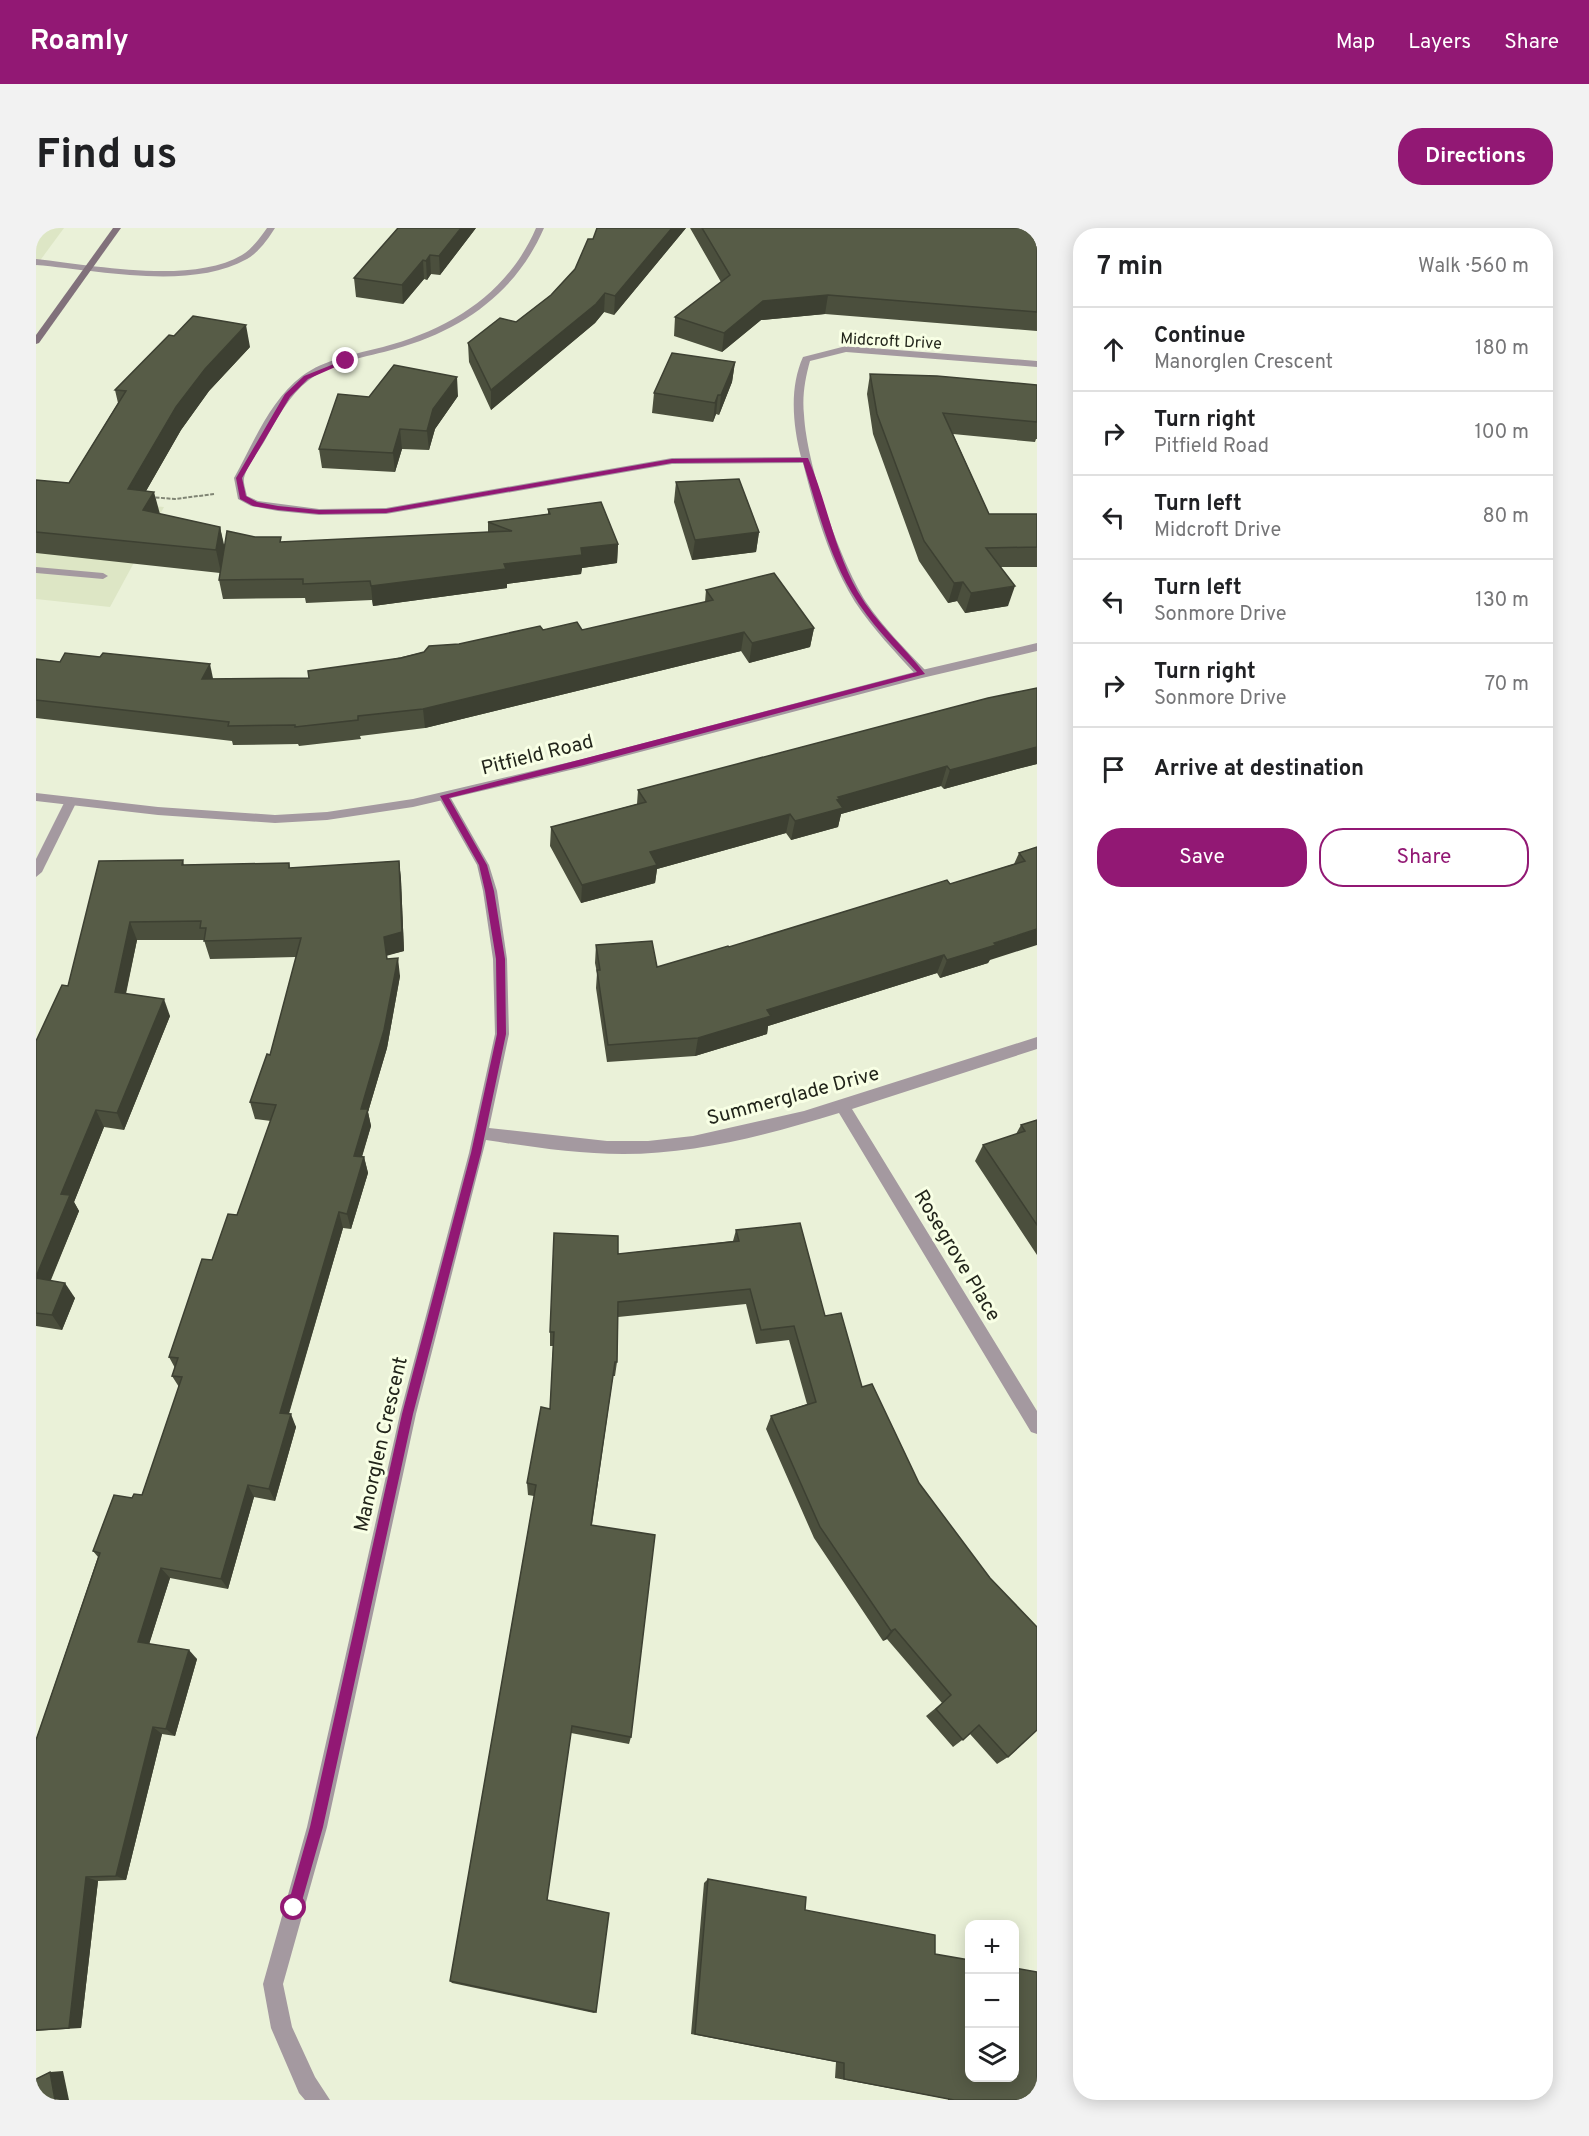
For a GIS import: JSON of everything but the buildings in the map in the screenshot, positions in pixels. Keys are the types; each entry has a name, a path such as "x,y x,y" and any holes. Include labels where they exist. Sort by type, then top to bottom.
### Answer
{"main road":[{"path":"36,341 117,228"}],"street":[{"path":"36,262 172,273 207,269 243,258 272,228"},
{"path":"540,228 520,268 510,282 480,306 461,318 407,342 346,361 306,378 287,396 239,478 242,497 255,504 319,512 386,511 672,461 806,460"},
{"name":"Midcroft Drive","path":"922,674 870,615 854,591 831,538 801,440 799,384 806,359 846,349 1037,364"},
{"path":"36,570 103,576"},
{"name":"Pitfield Road","path":"36,797 200,815 275,819 327,816 413,804 584,763 922,674 1037,648"},
{"name":"Manorglen Crescent","path":"319,2100 307,2085 282,2028 273,1984 317,1827 408,1414 481,1133 502,1034 500,959 483,865 444,796"},
{"path":"36,872 71,801"},
{"name":"Summerglade Drive","path":"481,1133 557,1144 627,1148 734,1136 843,1106 1037,1043"},
{"name":"Rosegrove Place","path":"843,1106 1037,1426"}],"path":[{"path":"140,496 175,499 240,490"}],"shaded area":[{"path":"36,228 64,228 36,266"},
{"path":"36,495 164,507 110,607 36,599"}],"route":[{"path":"294,1908 317,1827 408,1414 476,1153 502,1034 500,959 483,865 444,796 584,763 922,674 870,615 854,591 831,538 806,460 672,461 386,511 319,512 255,504 242,497 239,478 287,396 306,378 346,361"}]}
